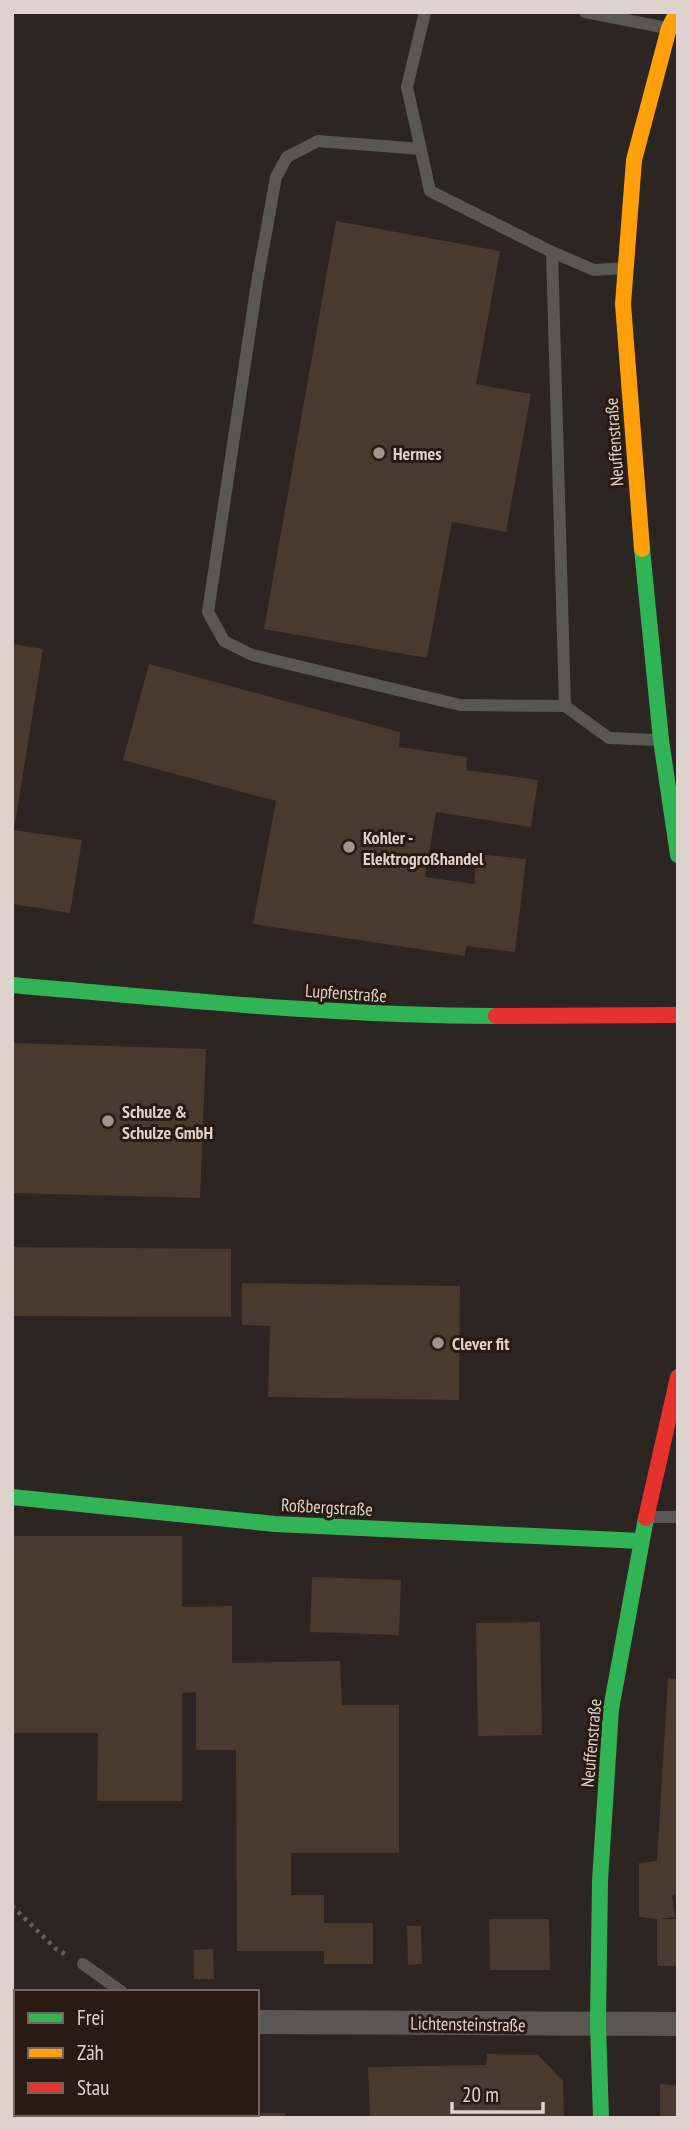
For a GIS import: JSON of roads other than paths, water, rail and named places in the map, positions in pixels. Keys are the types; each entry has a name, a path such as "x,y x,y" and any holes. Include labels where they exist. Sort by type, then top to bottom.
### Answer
{"street":[{"name":"Neuffenstraße","path":"677,12 669,28 634,160 623,304 639,517 661,740 678,855"},
{"name":"Lupfenstraße","path":"12,985 253,1006 413,1016 678,1015"},
{"name":"Neuffenstraße","path":"601,2118 598,2025 600,1881 611,1709 641,1541 678,1377"},
{"name":"Roßbergstraße","path":"12,1497 275,1524 641,1541"},
{"name":"Lichtensteinstraße","path":"259,2022 678,2024"}],"lane":[{"path":"425,12 407,87 430,191 594,270 625,267"},
{"path":"584,12 669,28"},
{"path":"421,149 318,141 287,158 276,177 257,283 208,612 224,641 252,655 460,705 565,706 609,738 661,740"},
{"path":"552,252 565,706"},
{"path":"646,1517 678,1517"},
{"path":"83,1964 119,1990"}],"place":[{"name":"Hermes","path":"379,453"},
{"name":"Kohler - Elektrogroßhandel","path":"349,847"},
{"name":"Schulze & Schulze GmbH","path":"108,1121"},
{"name":"Clever fit","path":"438,1343"}]}
